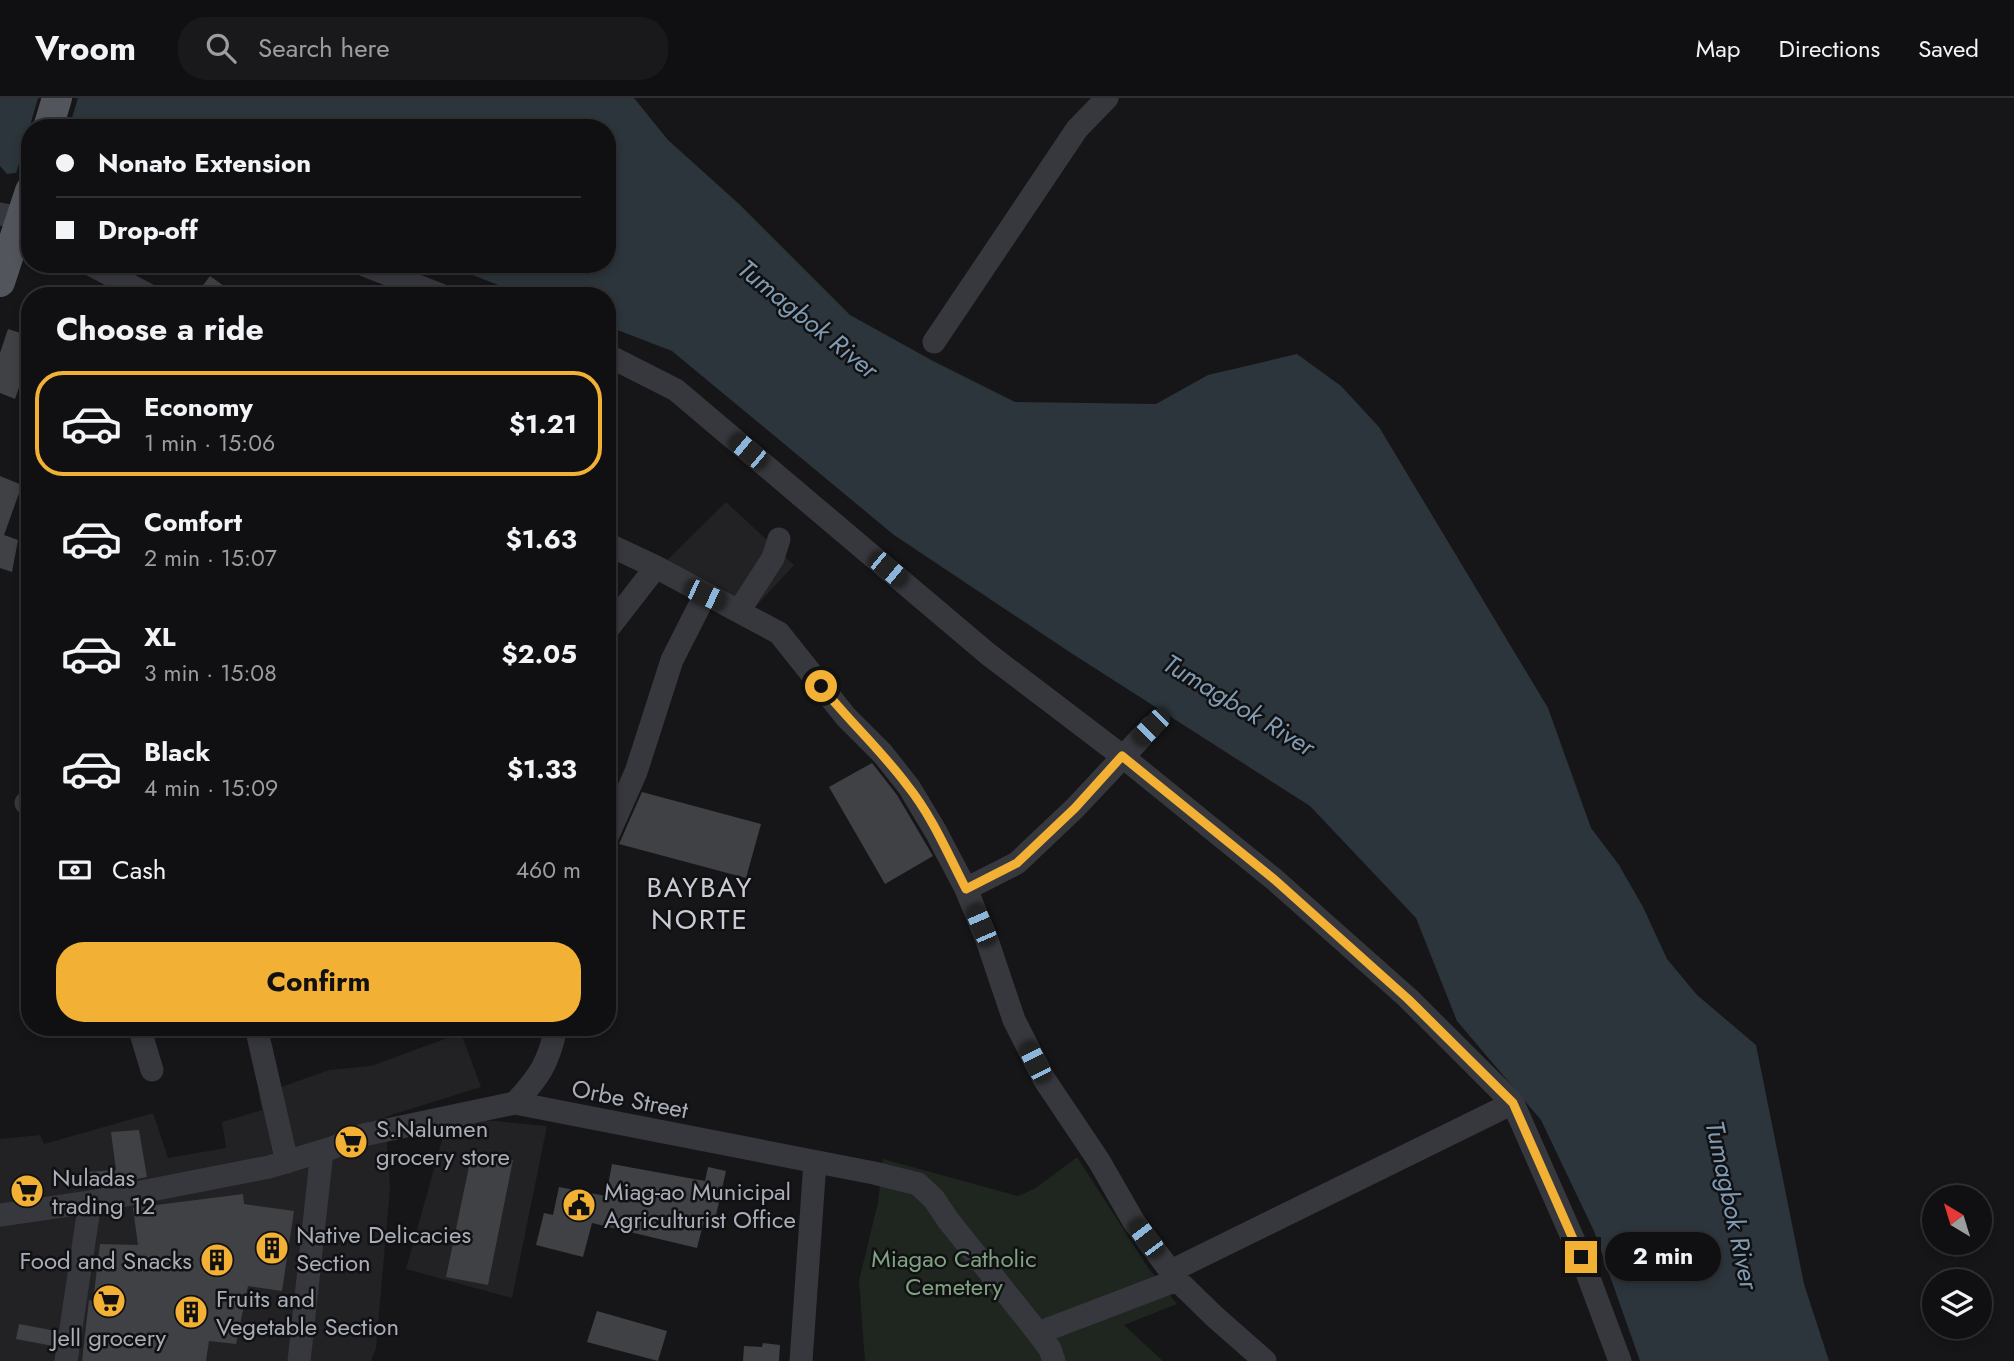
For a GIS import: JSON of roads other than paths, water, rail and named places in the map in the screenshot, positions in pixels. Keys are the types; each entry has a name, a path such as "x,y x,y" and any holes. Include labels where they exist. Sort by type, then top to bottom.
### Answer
{"main road":[{"path":"51,119 57,98"},
{"path":"0,282 16,208"}],"street":[{"path":"934,342 1077,129 1107,98"},
{"path":"107,273 133,287"},
{"path":"385,273 420,287"},
{"path":"616,360 676,390 988,654 1122,756 1275,880 1398,989 1513,1103 1581,1257 1620,1361"},
{"path":"739,611 773,558 779,539"},
{"path":"616,548 779,633 846,717 883,754 909,787 966,889 987,940 1014,1020 1044,1079 1099,1161 1134,1222 1174,1276 1214,1317 1265,1361"},
{"path":"616,618 656,567"},
{"path":"616,817 636,772 672,660 705,595"},
{"path":"966,889 1017,863 1075,808 1151,727"},
{"path":"142,1036 152,1070"},
{"path":"258,1036 287,1162"},
{"path":"515,1103 540,1076 554,1036"},
{"name":"Orbe Street","path":"0,1215 90,1202 287,1162 363,1135 515,1103 918,1184 934,1199 1038,1333 1050,1349 1054,1361"},
{"path":"1038,1333 1174,1276 1513,1103"},
{"path":"299,1361 327,1149"},
{"path":"801,1361 816,1162"},
{"path":"66,1361 90,1202"}],"water":[{"name":"Tumagbok River","path":"0,98 634,98 668,140 739,204 850,315 1015,402 1156,404 1208,375 1297,354 1341,386 1379,427 1548,708 1591,828 1619,865 1643,907 1667,959 1697,995 1756,1045 1804,1284 1829,1361 1640,1361 1594,1231 1541,1120 1457,1021 1416,918 1310,806 1068,651 894,535 672,351 616,329 616,287 504,287 467,273 616,273 616,119 21,119 21,172 7,174 0,166"}],"place":[{"name":"S.Nalumen grocery store","path":"351,1142"},
{"name":"Nuladas trading 12","path":"27,1191"},
{"name":"Miag-ao Municipal Agriculturist Office","path":"579,1205"},
{"name":"Native Delicacies Section","path":"272,1248"},
{"name":"Food and Snacks","path":"217,1260"},
{"name":"Jell grocery","path":"109,1301"},
{"name":"Fruits and Vegetable Section","path":"191,1312"}],"district":[{"name":"BAYBAY NORTE","path":"700,903"}],"park label":[{"name":"Miagao Catholic Cemetery","path":"954,1272"}]}
